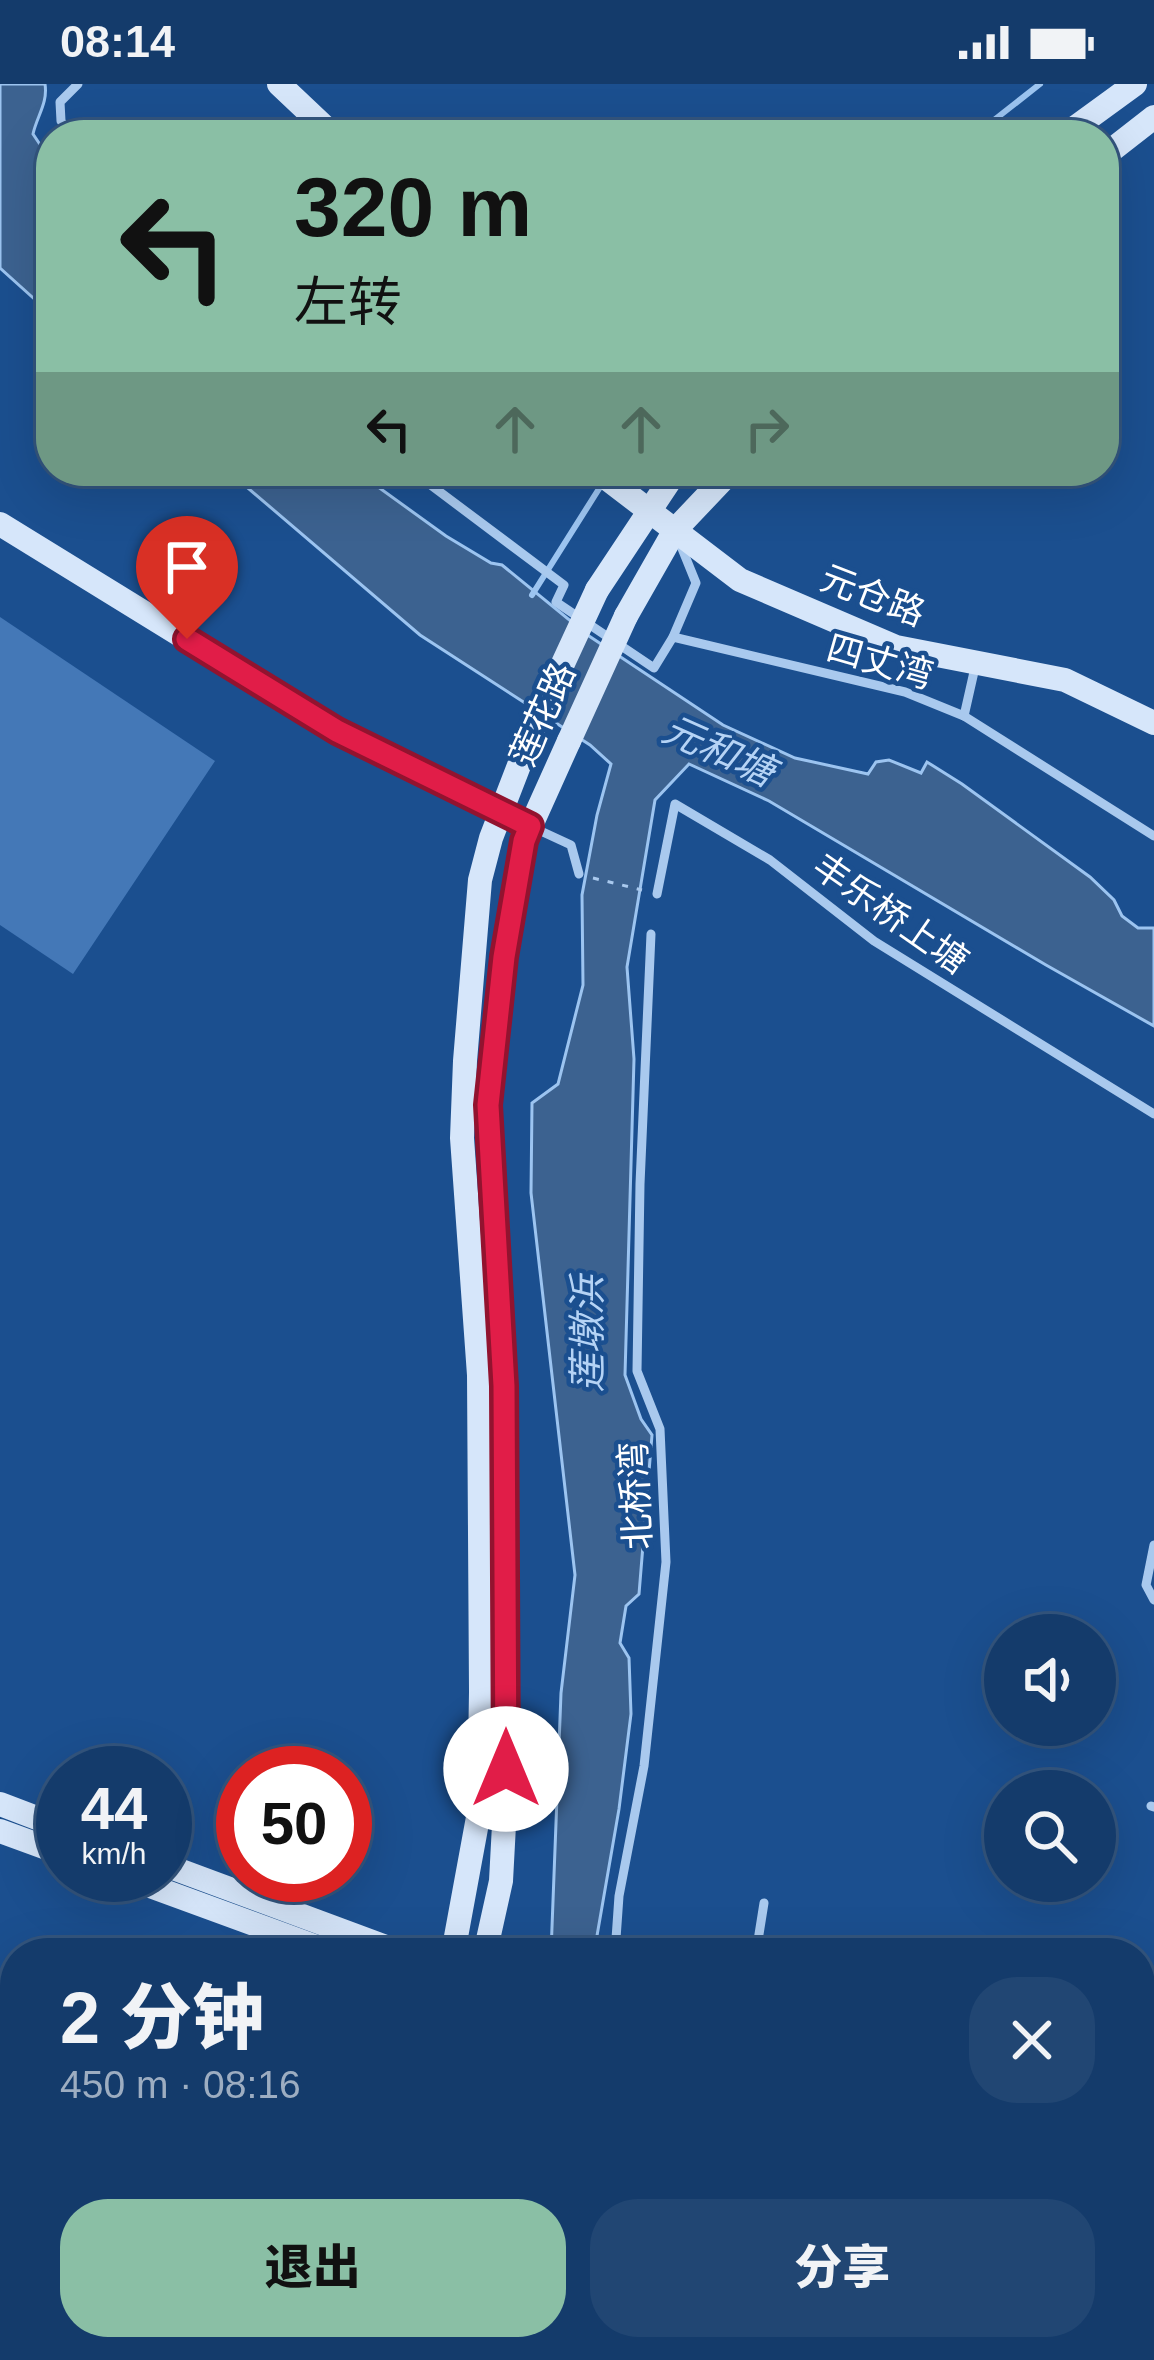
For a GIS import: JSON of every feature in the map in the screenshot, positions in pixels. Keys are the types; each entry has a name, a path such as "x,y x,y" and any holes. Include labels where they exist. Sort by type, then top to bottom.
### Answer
{"main road":[{"path":"279,84 317,120"},
{"path":"1086,120 1135,84"},
{"path":"1119,144 1154,117"},
{"name":"元仓路","path":"617,486 740,580 896,647 1065,680 1154,723"},
{"name":"莲花路","path":"456,1938 479,1812 478,1375 462,1138 480,880 535,724 597,590 665,486"},
{"name":"莲花路","path":"488,1938 501,1881 506,1769 504,1386 488,1105 504,957 524,841 568,741 626,616 675,530 717,486"},
{"path":"0,524 337,731 530,826"},
{"path":"0,1804 36,1818"},
{"path":"0,1831 36,1844"},
{"path":"192,1875 362,1938"},
{"path":"192,1901 292,1938"}],"lane":[{"path":"61,120 60,102 78,84"},
{"path":"432,486 564,585 556,602 654,668 696,583 675,530"},
{"name":"四丈湾","path":"673,637 905,692 964,716 1154,836"},
{"path":"964,716 976,663"},
{"name":"丰乐桥上塘","path":"657,894 675,804 770,860 874,941 1154,1114"},
{"path":"530,826 571,845 579,874"},
{"name":"北桥湾","path":"616,1938 619,1896 644,1766 666,1562 660,1429 638,1371 651,934"},
{"path":"1154,1544 1146,1585 1154,1600"},
{"path":"758,1938 764,1903"}],"path":[{"path":"579,874 657,894"}],"water":[{"path":"0,84 45,84 33,134 36,300 0,268"},
{"path":"246,486 377,486 446,536 502,565 589,636 723,725 795,758 868,774 876,762 889,760 921,773 927,762 1090,877 1138,928 1154,928 1154,1026 769,801 689,764 655,800 627,967 634,1059 625,1375 652,1435 639,1594 626,1606 620,1643 629,1658 631,1714 597,1938 552,1938 561,1693 575,1575 531,1193 532,1103 558,1084 583,985 582,895 611,764 590,745 420,635"}],"building":[{"path":"0,617 215,761 73,974 0,925"}],"waterway":[{"path":"994,120 1040,84"},
{"path":"532,595 601,486"}],"route":[{"path":"187,639 337,731 530,826 504,957 488,1105 504,1386 506,1769"}],"water label":[{"name":"元和塘","path":"719,750"},
{"name":"莲墩浜","path":"587,1334"}]}
